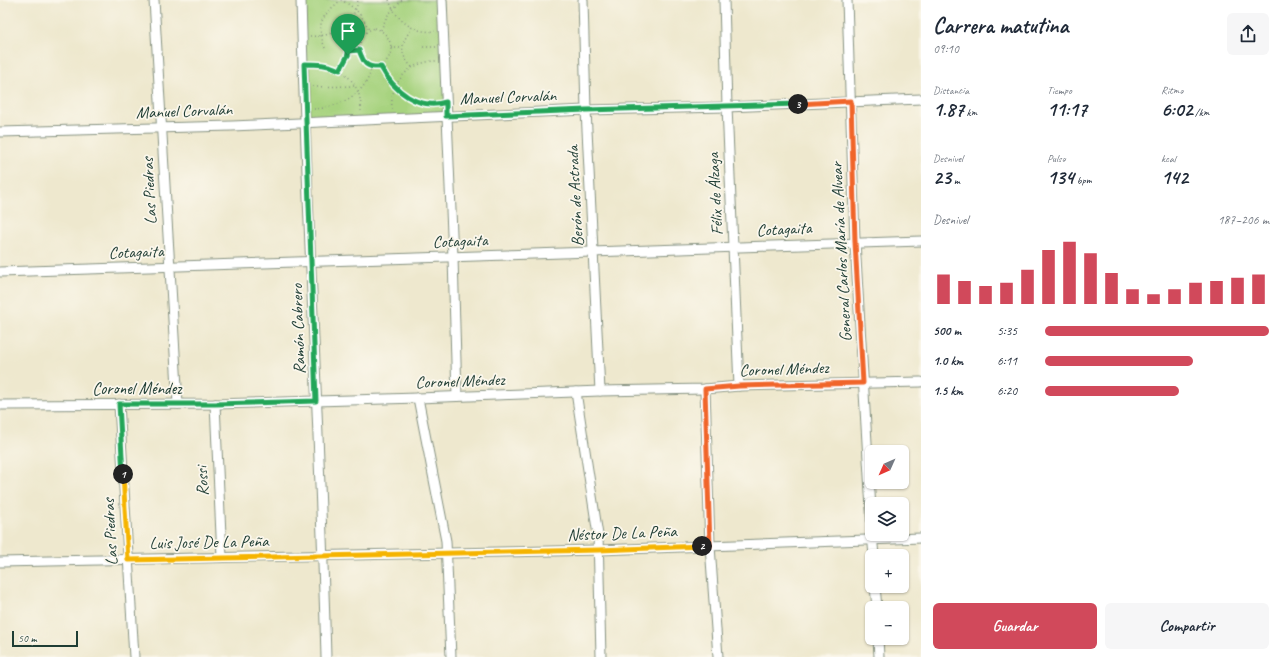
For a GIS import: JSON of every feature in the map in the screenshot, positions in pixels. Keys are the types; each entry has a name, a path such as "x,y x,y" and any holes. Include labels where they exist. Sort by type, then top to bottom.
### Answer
{"street":[{"name":"Las Piedras","path":"154,0 178,404"},
{"name":"Ramón Cabrero","path":"301,0 326,657"},
{"path":"442,0 453,257 457,396"},
{"name":"Berón de Astrada","path":"583,0 586,110 600,391"},
{"name":"Félix de Álzaga","path":"724,0 739,386"},
{"name":"General Carlos María de Alvear","path":"847,0 855,242 870,497"},
{"name":"Manuel Corvalán","path":"0,132 232,126 586,110 727,107 851,101 921,100"},
{"name":"Cotagaita","path":"0,272 733,248 855,242 921,241"},
{"name":"Coronel Méndez","path":"0,405 215,404 600,391 705,389 739,386 921,382"},
{"path":"705,389 710,546 718,657"},
{"path":"576,392 598,535 601,657"},
{"path":"418,398 446,541 451,657"},
{"name":"Las Piedras","path":"119,404 134,657"},
{"name":"Rossi","path":"215,404 222,557"},
{"name":"Néstor De La Peña","path":"323,556 447,552 599,550 710,546 865,537"},
{"name":"Néstor De La Peña","path":"909,538 921,538"},
{"name":"Luis José De La Peña","path":"0,562 323,556"},
{"path":"879,645 880,657"}],"path":[{"path":"325,48 320,36 321,23 324,16 341,0 355,9 364,19 369,30"},
{"path":"302,34 320,36 336,31 348,22 358,0"},
{"path":"388,0 392,9 400,19 412,28 425,32 443,30"},
{"path":"381,30 387,16 402,0"},
{"path":"375,28 381,30 388,39 391,53 381,67 371,68 364,61 359,50 360,42 369,30 375,28"},
{"path":"412,28 402,44 402,52 406,61 412,67"},
{"path":"336,31 344,39 348,47 348,55 340,70"},
{"path":"423,47 444,47"},
{"path":"391,48 402,48"},
{"path":"348,51 359,50"},
{"path":"393,119 392,99 395,88 400,79 412,67 423,62 444,62"},
{"path":"304,64 332,66 350,78 358,91 361,104 359,120"},
{"path":"381,67 395,88 405,95 421,103 438,104 446,102"},
{"path":"305,110 322,109 340,104 358,91 370,74 371,68"},
{"path":"305,88 355,86"}],"green space":[{"path":"301,0 442,0 446,116 305,122"}],"route":[{"path":"359,50 368,66 371,68 381,67 395,88 413,100 430,104 446,102 446,116 586,110 727,107 851,101 855,242 863,383 739,386 705,389 710,546 599,550 447,552 128,560 119,404 215,404 316,401 304,64 332,66 340,70 348,55 348,51 359,50"}]}
